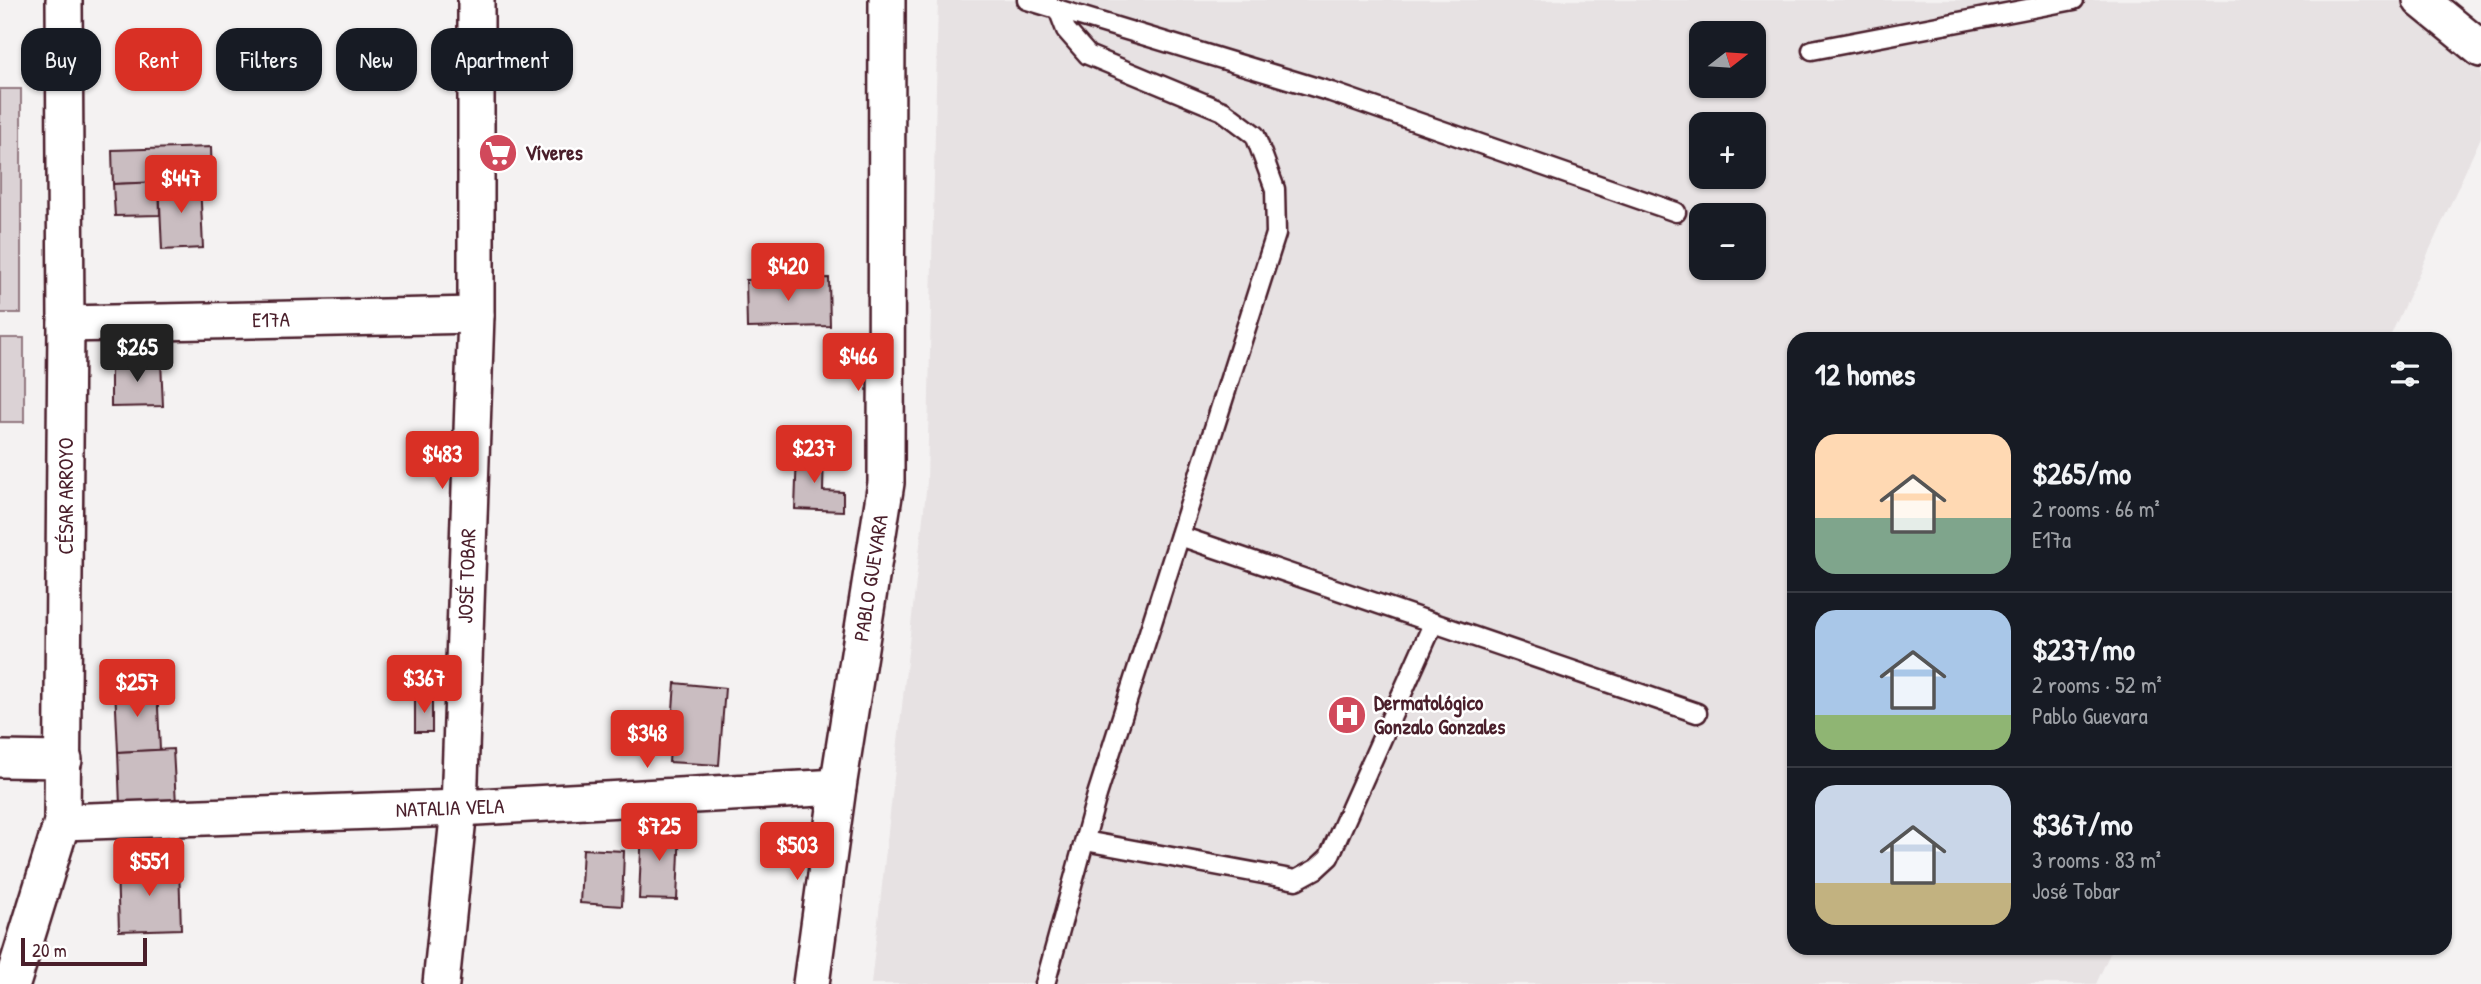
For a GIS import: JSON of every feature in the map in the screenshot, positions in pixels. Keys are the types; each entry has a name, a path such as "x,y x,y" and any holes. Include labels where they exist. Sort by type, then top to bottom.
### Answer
{"street":[{"name":"CÉSAR ARROYO","path":"12,984 62,822 66,324 64,0"},
{"name":"JOSÉ TOBAR","path":"441,984 459,808 477,316 475,0"},
{"name":"PABLO GUEVARA","path":"811,984 838,787 886,483 887,0"},
{"path":"2421,0 2481,49"},
{"name":"E17A","path":"66,324 477,316"},
{"path":"0,759 64,760"},
{"name":"NATALIA VELA","path":"62,822 459,808 838,787"}],"lane":[{"path":"1027,0 1331,92 1676,212"},
{"path":"1812,50 2074,0"},
{"path":"1045,984 1085,841 1276,234 1275,188 1255,135 1223,111 1088,55 1066,30 1058,9"},
{"path":"1180,536 1697,713"},
{"path":"1085,841 1296,880 1316,869 1329,857 1433,624"}],"shaded area":[{"name":"Dermatológico Gonzalo Gonzales","path":"938,0 2403,0 2481,67 2481,137 2392,332 1787,332 1787,955 2109,955 2096,984 871,984 927,482"},
{"path":"0,89 21,89 21,313 0,313"},
{"path":"0,338 24,338 24,422 0,422"}],"building":[{"path":"211,147 212,181 113,184 112,150"},
{"path":"200,181 203,248 162,250 159,182"},
{"path":"159,182 160,215 115,216 113,184"},
{"path":"829,278 830,326 747,328 746,280"},
{"path":"161,361 163,406 111,407 111,362"},
{"path":"797,452 824,453 823,491 843,492 843,511 795,509"},
{"path":"675,683 725,688 719,765 669,762"},
{"path":"157,686 160,750 118,752 115,688"},
{"path":"415,698 432,698 432,732 415,732"},
{"path":"173,749 176,804 120,806 118,752"},
{"path":"642,826 680,828 677,900 639,899"},
{"path":"583,849 624,851 622,906 580,903"},
{"path":"179,866 181,929 119,931 117,867"}],"place":[{"name":"Víveres","path":"498,153"},
{"name":"Dermatológico Gonzalo Gonzales","path":"1347,715"}]}
